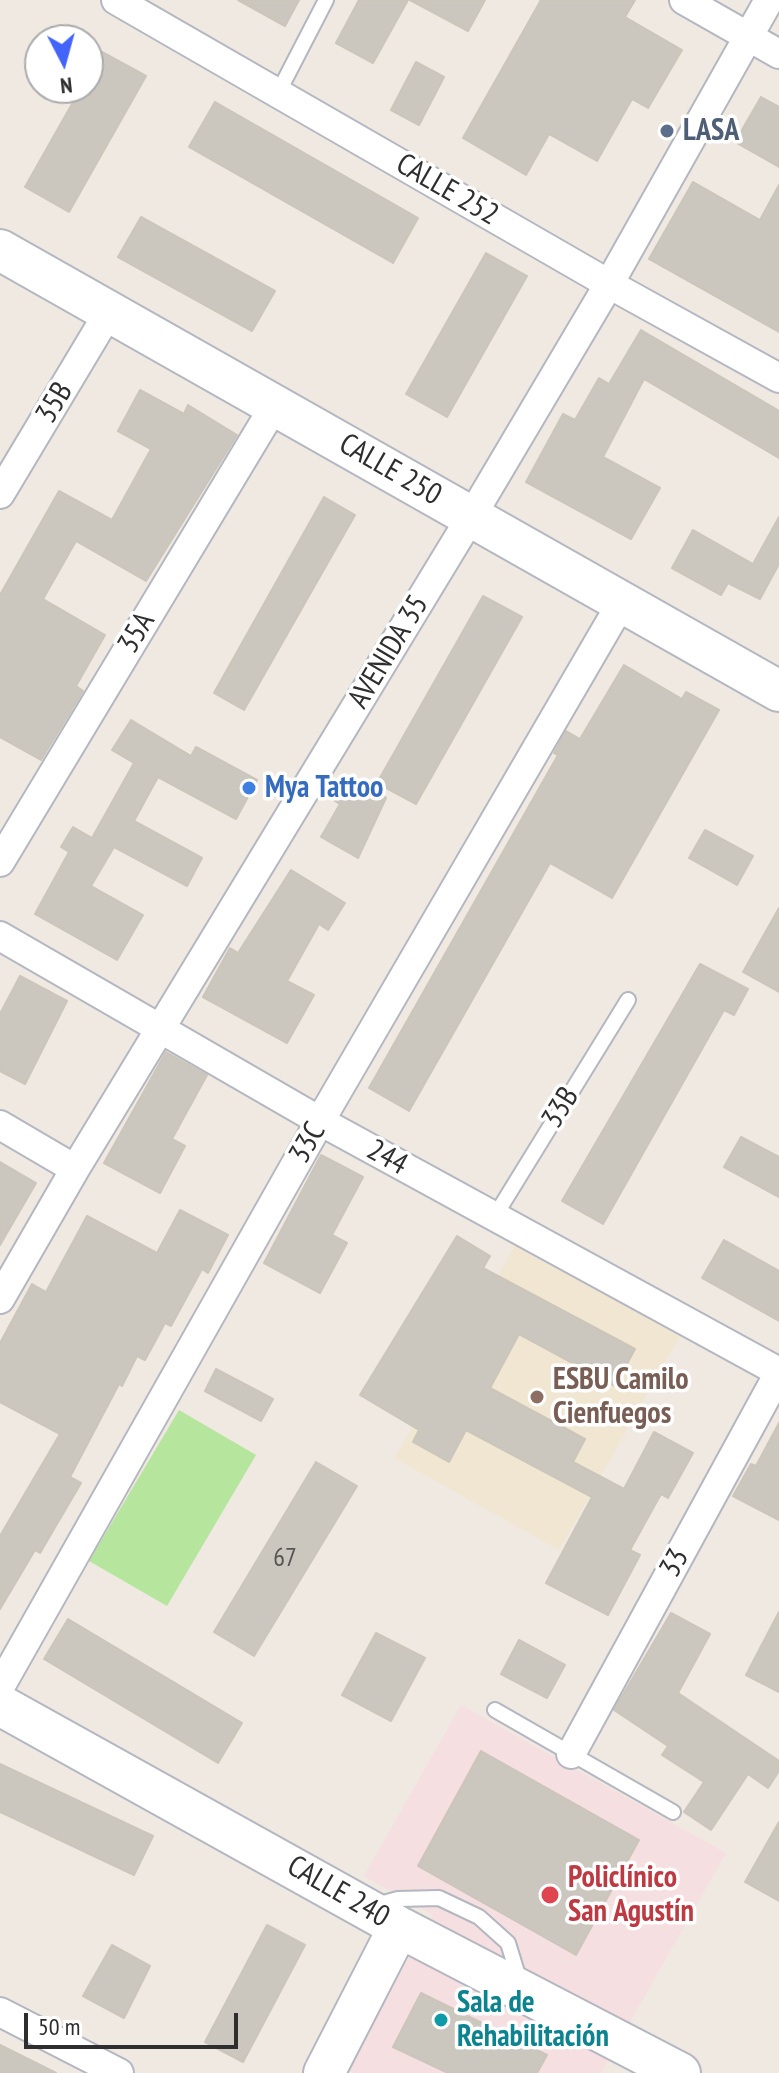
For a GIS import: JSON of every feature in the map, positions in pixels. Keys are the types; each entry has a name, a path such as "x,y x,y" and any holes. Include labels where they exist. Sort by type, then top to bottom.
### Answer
{"main road":[{"name":"CALLE 250","path":"0,250 779,691"},
{"name":"CALLE 240","path":"0,1705 382,1917 680,2073"},
{"path":"324,2073 382,1917"}],"street":[{"name":"CALLE 252","path":"116,0 609,284 779,378"},
{"path":"684,0 779,54"},
{"name":"AVENIDA 35","path":"0,1299 75,1169 609,284 769,0"},
{"name":"35B","path":"0,494 109,312"},
{"name":"35A","path":"0,862 275,405"},
{"name":"33C","path":"0,1687 320,1121 622,602"},
{"name":"244","path":"0,936 320,1121 779,1372"},
{"path":"0,1125 75,1169"},
{"name":"33","path":"571,1754 779,1372"},
{"path":"0,2012 119,2073"}],"lane":[{"path":"278,93 326,0"},
{"name":"33B","path":"495,1216 628,1000"},
{"path":"495,1710 673,1812"}],"shaded area":[{"name":"ESBU Camilo Cienfuegos","path":"515,1245 680,1336 559,1550 395,1458"},
{"name":"Policlínico San Agustín","path":"461,1705 726,1853 601,2073 354,2073 346,2069 433,1915 364,1876"}],"green space":[{"path":"179,1410 256,1455 167,1606 89,1561"}],"building":[{"path":"238,0 299,0 285,26"},
{"path":"359,0 408,0 373,63 336,43"},
{"path":"410,0 485,0 468,31"},
{"path":"541,0 635,0 625,17 682,50 648,108 632,99 597,161 549,134 526,175 463,138"},
{"path":"104,53 146,76 69,212 25,187 72,104 104,104"},
{"path":"416,62 444,77 419,125 391,110"},
{"path":"761,97 779,107 779,167 735,142"},
{"path":"215,102 418,218 393,263 189,147"},
{"path":"693,182 760,220 779,185 779,332 649,259"},
{"path":"141,217 275,291 252,331 118,257"},
{"path":"486,253 527,276 447,417 406,394"},
{"path":"641,330 779,411 779,458 644,379 603,457 660,488 631,539 526,482 563,414 575,420 599,378 609,384"},
{"path":"140,390 184,414 188,405 237,435 146,581 76,541 43,599 105,635 76,686 83,691 41,760 0,737 0,595 59,491 112,520 151,449 118,431"},
{"path":"324,497 355,515 244,710 214,693"},
{"path":"779,517 779,564 760,599 728,583 721,595 672,568 693,530 753,564"},
{"path":"483,596 522,617 416,804 377,783"},
{"path":"624,665 682,699 686,692 719,710 612,898 550,863 409,1111 369,1088 558,755 554,753 566,731 580,739"},
{"path":"131,720 191,756 196,747 257,780 236,819 158,777 134,821 202,858 187,886 114,847 91,886 143,915 117,960 35,914 69,852 61,847 73,827 92,838 134,763 112,750"},
{"path":"348,777 386,798 358,858 321,837 340,804 335,801"},
{"path":"705,830 753,856 737,885 689,858"},
{"path":"291,870 345,903 328,930 319,924 287,981 314,995 287,1043 203,997 230,948 238,953"},
{"path":"779,908 779,992 743,972"},
{"path":"700,964 748,989 734,1015 724,1010 603,1224 562,1201"},
{"path":"20,976 67,1001 25,1084 0,1071 0,1014"},
{"path":"166,1052 207,1075 172,1139 185,1146 160,1193 104,1163"},
{"path":"741,1137 779,1157 779,1197 724,1167"},
{"path":"321,1155 363,1177 332,1235 347,1243 320,1293 264,1263"},
{"path":"0,1162 36,1183 0,1245"},
{"path":"180,1210 228,1235 208,1273 202,1269 171,1326 165,1323 145,1360 137,1356 122,1386 119,1384 70,1477 81,1483 40,1553 35,1550 0,1609 0,1536 60,1434 0,1402 0,1343 32,1284 46,1292 87,1216 157,1253"},
{"path":"457,1236 490,1256 483,1268 635,1349 615,1386 519,1334 490,1388 585,1439 573,1462 624,1489 654,1432 693,1453 668,1498 661,1494 630,1550 640,1555 608,1615 546,1583 592,1497 466,1430 449,1462 413,1442 419,1430 360,1395"},
{"path":"724,1240 779,1271 779,1321 702,1278"},
{"path":"216,1369 273,1399 261,1421 205,1391"},
{"path":"779,1423 779,1520 733,1496 751,1464 756,1466"},
{"path":"316,1462 357,1486 254,1656 214,1632"},
{"path":"779,1612 779,1692 746,1675"},
{"path":"671,1613 710,1634 678,1693 779,1761 779,1771 768,1788 748,1774 711,1830 684,1812 704,1782 662,1755 668,1746 614,1710"},
{"path":"68,1619 242,1723 218,1763 44,1659"},
{"path":"376,1633 425,1658 391,1721 342,1695"},
{"path":"519,1640 565,1665 547,1698 501,1674"},
{"path":"481,1751 639,1840 576,1955 418,1866"},
{"path":"0,1764 153,1836 134,1875 0,1812"},
{"path":"779,1822 779,1901 745,1882"},
{"path":"267,1925 305,1945 243,2062 205,2042"},
{"path":"112,1945 150,1966 124,2018 83,1996"},
{"name":"Sala de Rehabilitación","path":"421,1993 547,2055 537,2073 448,2073 393,2047"},
{"path":"0,2045 56,2073 0,2073"}],"place":[{"name":"LASA","path":"667,131"},
{"name":"Mya Tattoo","path":"249,788"},
{"name":"ESBU Camilo Cienfuegos","path":"537,1397"},
{"name":"Policlínico San Agustín","path":"550,1895"},
{"name":"Sala de Rehabilitación","path":"441,2020"}]}
